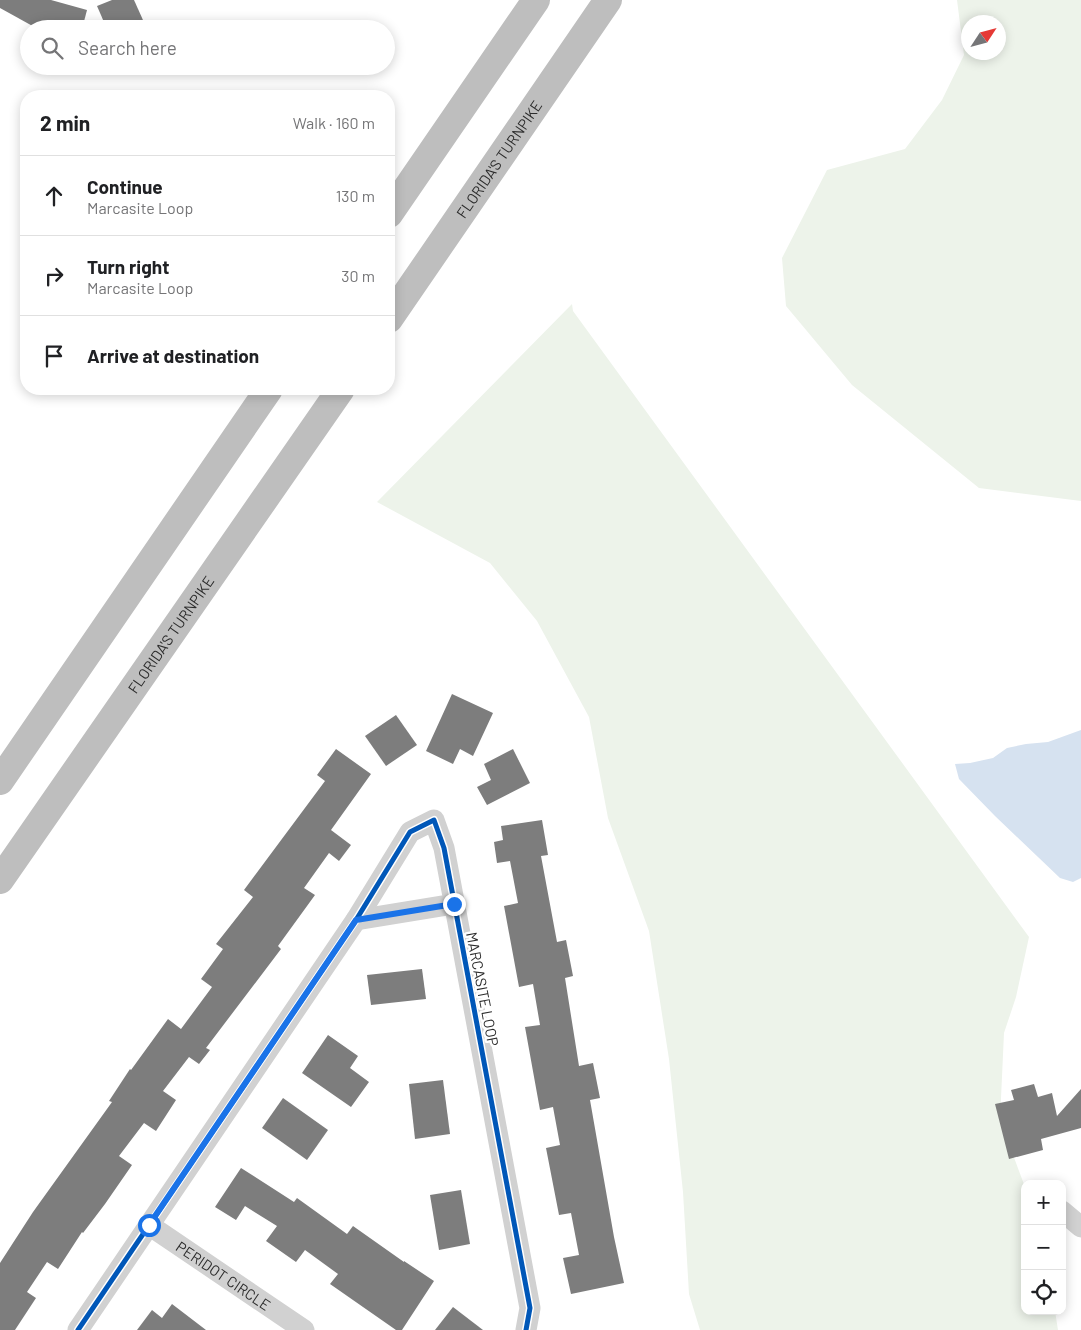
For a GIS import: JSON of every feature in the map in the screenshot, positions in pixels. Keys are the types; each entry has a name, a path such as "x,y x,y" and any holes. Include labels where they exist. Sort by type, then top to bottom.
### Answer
{"highway":[{"path":"395,205 536,0"},
{"name":"FLORIDA'S TURNPIKE","path":"395,311 608,0"},
{"path":"0,781 265,395"},
{"name":"FLORIDA'S TURNPIKE","path":"0,880 337,395"}],"street":[{"name":"MARCASITE LOOP","path":"149,1225 356,920 410,832 434,820 444,848 530,1308 526,1330"},
{"path":"356,920 454,904"},
{"path":"1066,1214 1081,1227"},
{"path":"78,1330 149,1225"},
{"name":"PERIDOT CIRCLE","path":"149,1225 304,1330"}],"shaded area":[{"path":"957,0 1081,0 1081,501 979,488 852,385 786,306 782,258 827,170 905,149 942,100 962,60 1006,60 1006,15 961,15 961,31"},
{"path":"572,304 573,311 1029,937 1016,997 1004,1033 1000,1120 1022,1180 1021,1315 1056,1315 1058,1330 700,1330 689,1294 683,1192 669,1059 649,931 608,818 589,717 537,621 490,563 377,502"}],"water":[{"path":"1081,730 1081,878 1073,882 1060,878 995,816 959,779 955,764 993,758 1007,748 1048,742"}],"building":[{"path":"0,0 51,0 87,10 84,20 22,20 0,8"},
{"path":"112,0 134,0 143,20 103,20 97,6"},
{"path":"452,694 493,713 473,756 460,749 453,764 426,751"},
{"path":"396,715 417,745 386,766 365,736"},
{"path":"336,749 371,774 331,830 351,845 339,861 329,853 304,888 315,895 278,946 281,949 206,1048 210,1050 199,1064 189,1057 163,1091 176,1100 156,1131 144,1123 119,1156 132,1165 105,1204 82,1232 58,1269 47,1262 27,1292 36,1298 15,1330 0,1330 0,1263 33,1212 112,1102 109,1101 130,1069 168,1019 181,1029 212,987 201,979 223,949 216,944 253,897 244,890 325,781 317,775"},
{"path":"513,749 530,783 487,805 477,787 491,780 484,764"},
{"path":"542,820 548,855 541,856 557,942 566,940 573,976 565,978 579,1066 593,1063 600,1098 590,1100 624,1283 571,1294 563,1258 579,1255 571,1213 559,1215 546,1148 560,1145 553,1107 540,1110 525,1027 540,1025 533,984 519,987 504,906 518,903 510,861 497,863 494,842 503,840 501,826"},
{"path":"422,969 426,999 371,1005 367,975"},
{"path":"328,1035 358,1056 350,1068 369,1082 351,1107 302,1073"},
{"path":"443,1080 450,1134 415,1139 409,1084"},
{"path":"1034,1084 1038,1097 1052,1093 1057,1116 1081,1089 1081,1128 1041,1139 1043,1150 1009,1159 995,1104 1014,1100 1011,1090"},
{"path":"283,1098 328,1130 307,1160 262,1128"},
{"path":"241,1168 294,1202 297,1198 347,1234 353,1226 434,1281 402,1330 396,1330 330,1284 338,1274 305,1250 296,1262 266,1241 277,1226 245,1206 236,1220 215,1207"},
{"path":"461,1190 470,1244 439,1250 430,1195"},
{"path":"172,1304 206,1330 137,1330 152,1310 162,1318"},
{"path":"453,1307 483,1330 435,1330"}],"cycle path":[{"path":"78,1330 356,920 410,832 434,820 444,848 530,1308 526,1330"}],"route":[{"path":"149,1225 356,920 454,904"}]}
